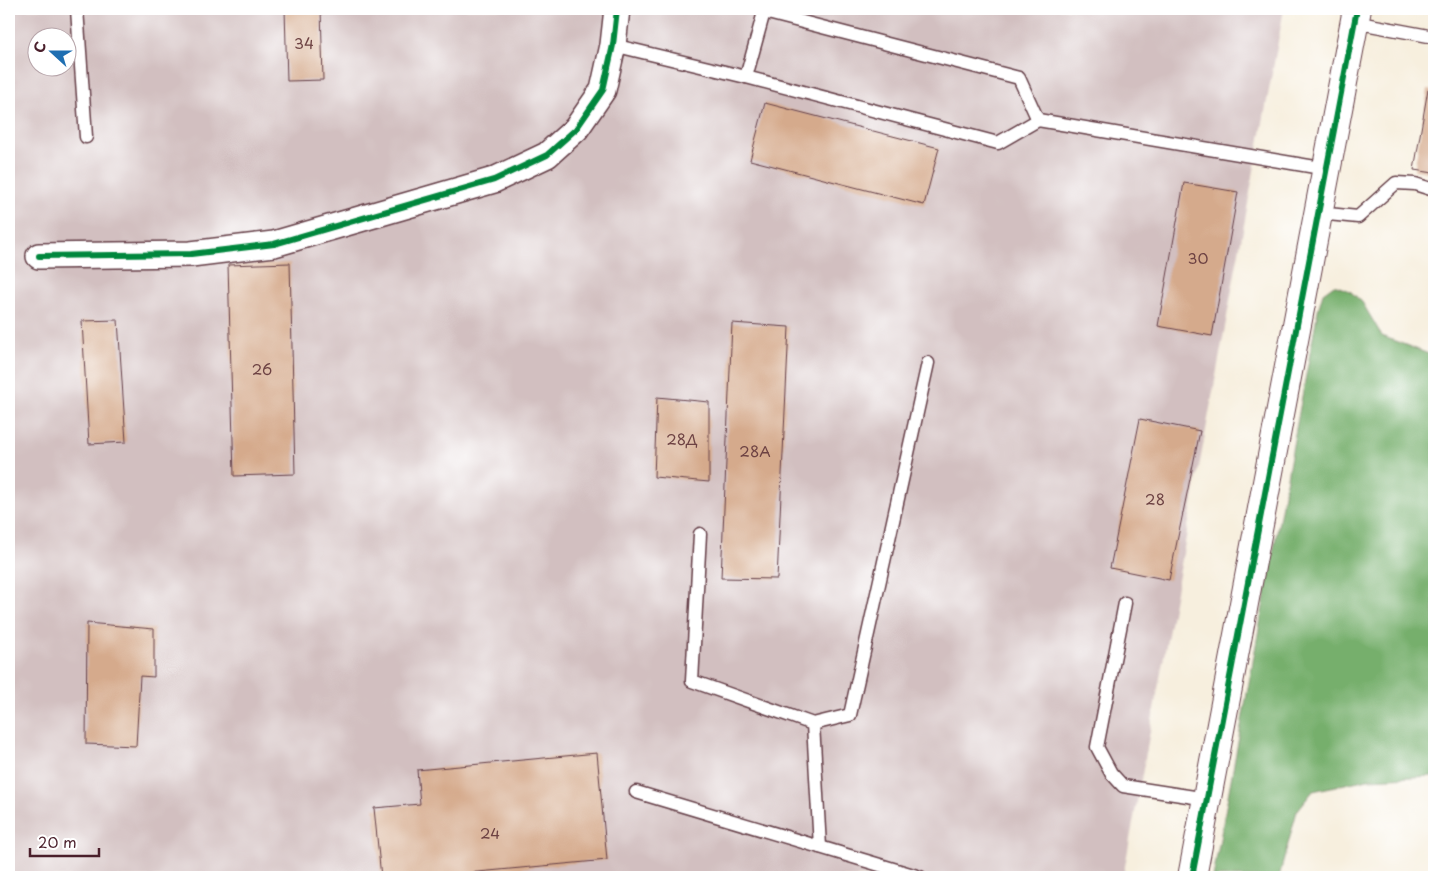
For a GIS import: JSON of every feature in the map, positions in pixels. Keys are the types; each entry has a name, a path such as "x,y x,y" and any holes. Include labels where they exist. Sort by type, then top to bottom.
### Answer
{"street":[{"path":"39,256 191,254 274,244 494,180 547,155 576,129 603,90 613,45 617,9"},
{"path":"1192,877 1356,15"}],"lane":[{"path":"78,9 86,137"},
{"path":"746,77 764,12 1019,78 1038,120"},
{"path":"1356,15 1434,37"},
{"path":"613,45 746,77 998,143 1038,120 1326,170"},
{"path":"1318,213 1358,217 1396,183 1415,184 1434,190"},
{"path":"700,534 692,681 813,724 850,715 928,363"},
{"path":"1125,603 1097,747 1111,773 1124,786 1207,799"},
{"path":"813,724 820,847"},
{"path":"636,792 920,877"}],"shaded area":[{"path":"9,9 1284,9 1123,877 9,877"}],"green space":[{"path":"1334,285 1350,291 1362,302 1382,336 1434,356 1434,776 1368,779 1313,791 1297,811 1279,877 1213,877 1318,310 1323,293"}],"building":[{"path":"285,9 321,9 323,80 287,81"},
{"path":"1428,89 1434,90 1434,173 1414,170"},
{"path":"765,103 939,148 924,205 750,160"},
{"path":"1184,183 1238,192 1212,336 1158,326"},
{"path":"290,263 295,474 234,476 228,265"},
{"path":"118,320 126,442 89,444 82,321"},
{"path":"732,323 789,327 777,579 721,578"},
{"path":"657,397 709,402 709,482 654,477"},
{"path":"1140,419 1200,431 1169,580 1110,568"},
{"path":"87,623 154,629 154,677 140,676 136,746 86,744"},
{"path":"597,753 607,860 424,877 381,877 374,808 420,804 417,770"}],"cycle path":[{"path":"39,256 191,254 274,244 494,180 547,155 576,129 603,90 613,45 617,9"},
{"path":"1192,877 1357,9"}]}
